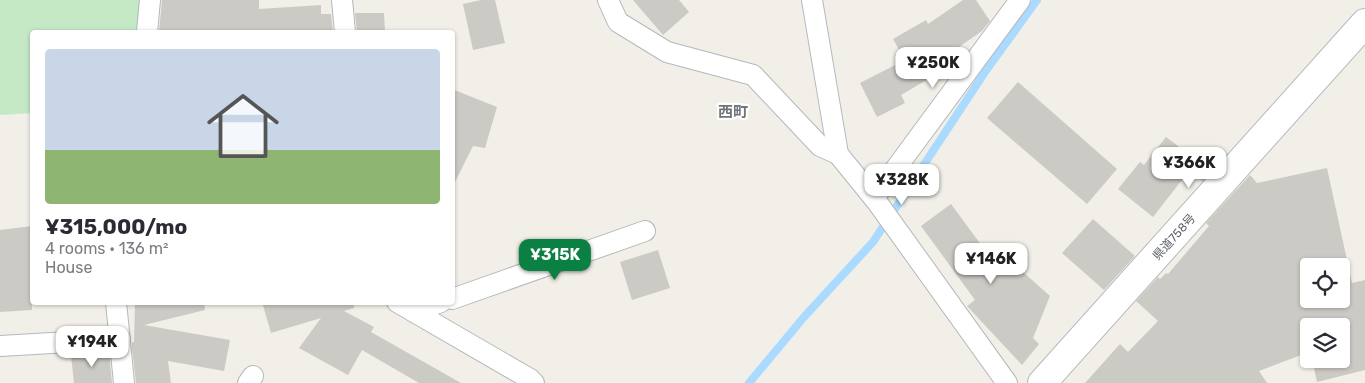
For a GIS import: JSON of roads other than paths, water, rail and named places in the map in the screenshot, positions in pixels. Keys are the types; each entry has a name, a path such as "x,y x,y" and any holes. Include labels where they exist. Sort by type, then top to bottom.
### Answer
{"main road":[{"name":"県道758号","path":"1046,382 1365,23"}],"street":[{"path":"147,30 150,0"},
{"path":"342,0 345,30"},
{"path":"608,0 618,22 666,52 753,75 820,146 838,154 875,200 1007,383"},
{"path":"812,0 838,154"},
{"path":"875,200 1020,0"},
{"path":"455,297 645,231"},
{"path":"116,305 124,383"},
{"path":"406,307 420,305"},
{"path":"406,307 534,383"},
{"path":"0,346 120,339"}],"waterway":[{"path":"749,383 804,317 873,242 985,72 1037,0"}],"district":[{"name":"西町","path":"733,112"}]}
